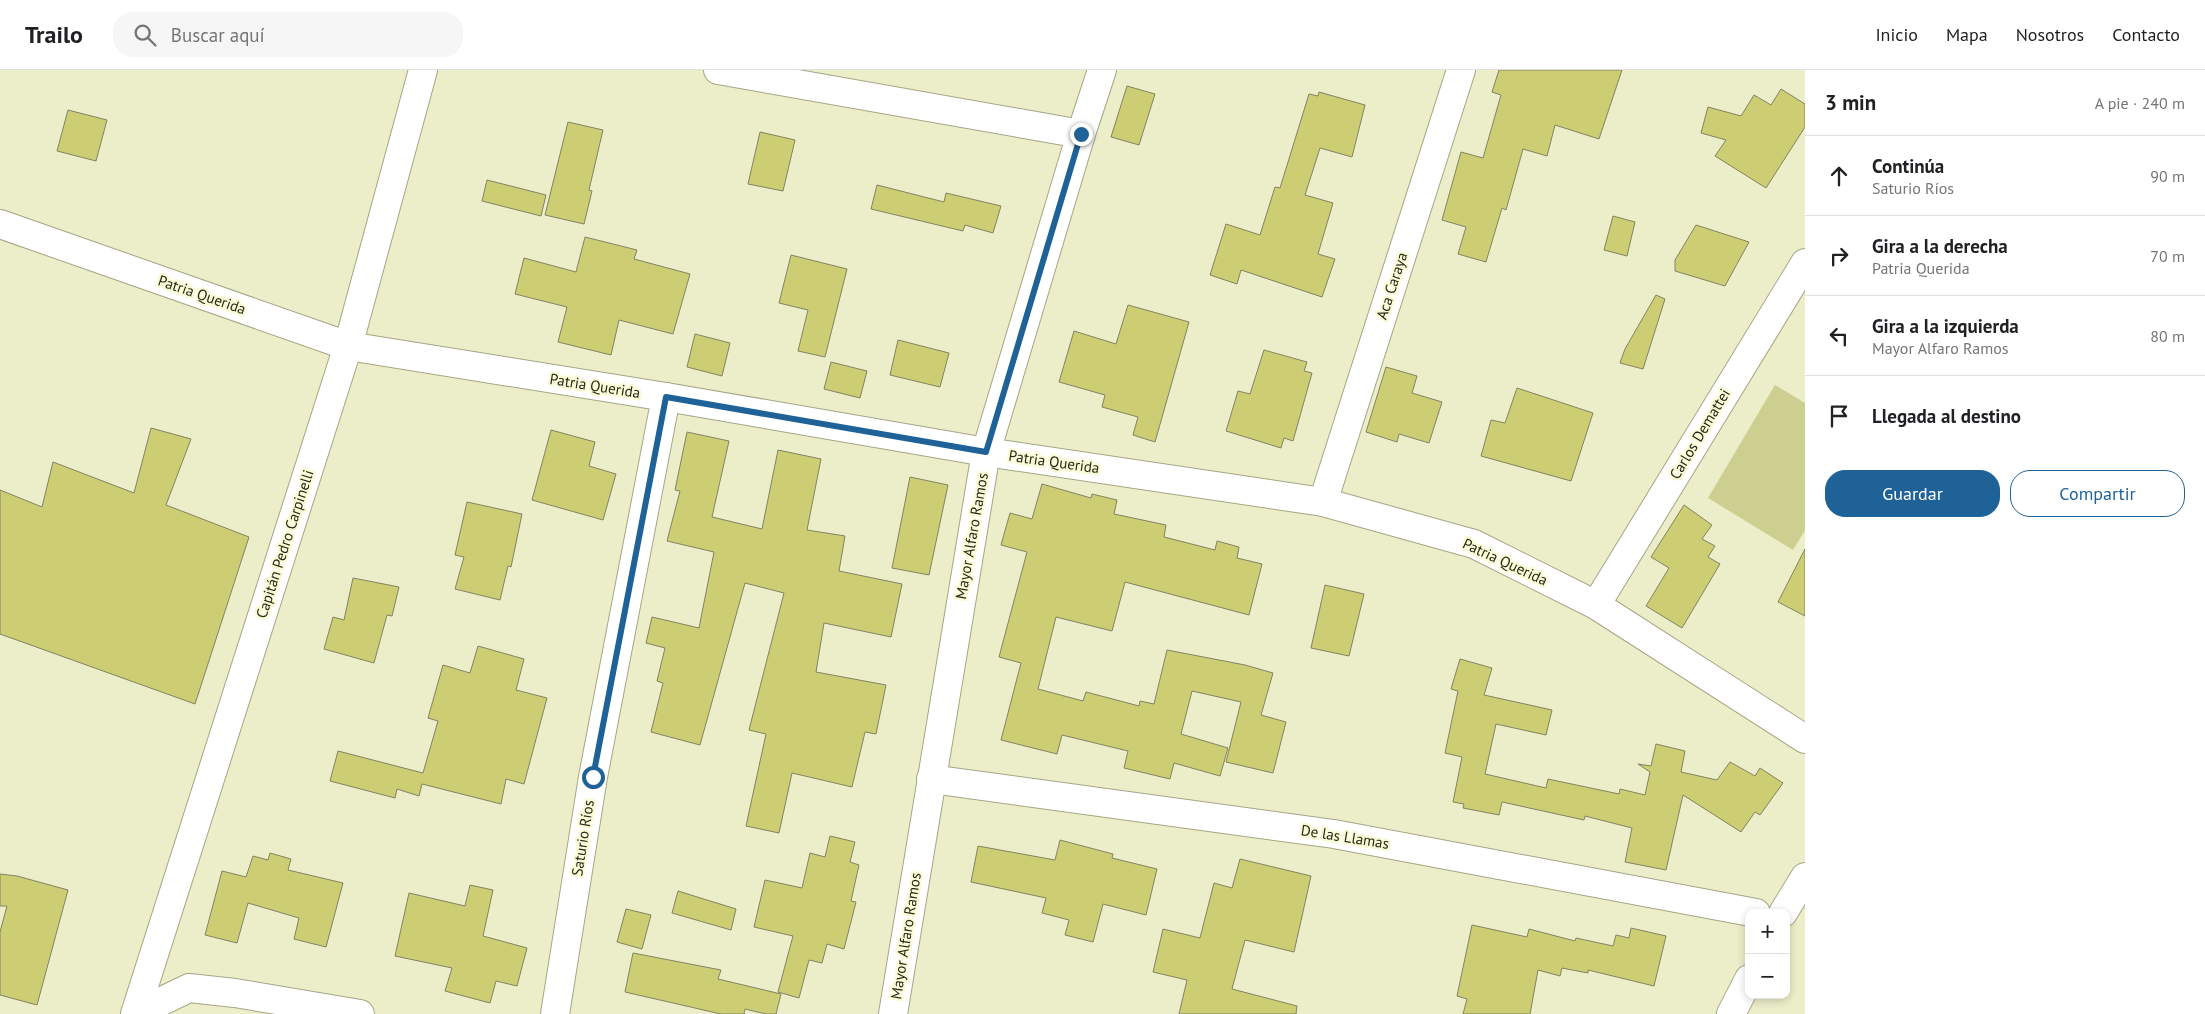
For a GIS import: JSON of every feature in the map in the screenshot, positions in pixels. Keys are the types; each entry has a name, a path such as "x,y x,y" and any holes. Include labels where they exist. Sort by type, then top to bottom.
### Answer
{"street":[{"name":"Capitán Pedro Carpinelli","path":"135,1014 348,346 423,70"},
{"path":"718,70 1081,134"},
{"name":"Mayor Alfaro Ramos","path":"893,1014 986,452 1102,70"},
{"name":"Aca Caraya","path":"1323,502 1461,70"},
{"name":"Patria Querida","path":"0,224 348,346 666,397 986,452 1323,502 1474,544 1596,605 1805,739"},
{"name":"Carlos Demattei","path":"1596,605 1805,262"},
{"name":"Saturio Ríos","path":"555,1014 593,777 666,397"},
{"name":"De las Llamas","path":"931,779 1334,834 1745,911"},
{"path":"1785,909 1805,877"},
{"path":"1731,1014 1745,987"},
{"path":"148,1014 160,1002 189,988 235,993 360,1014"}],"green space":[{"path":"1775,385 1805,403 1805,530 1793,550 1708,498"}],"building":[{"path":"1499,70 1622,70 1599,139 1555,125 1547,156 1523,149 1506,210 1502,208 1486,262 1458,254 1466,227 1442,220 1461,152 1483,158 1501,95 1492,92"},
{"path":"1127,86 1155,94 1139,145 1111,137"},
{"path":"1781,89 1805,104 1805,127 1766,188 1715,156 1726,140 1701,133 1708,107 1741,116 1754,95 1771,105"},
{"path":"1319,92 1365,105 1352,157 1320,148 1305,195 1333,203 1318,254 1335,259 1322,297 1241,270 1237,284 1210,275 1226,224 1260,235 1275,187 1280,188 1309,94 1318,96"},
{"path":"68,110 107,120 96,161 57,151"},
{"path":"568,122 603,130 589,190 592,191 584,224 545,215"},
{"path":"760,132 795,140 783,191 748,184"},
{"path":"487,180 546,195 541,216 482,201"},
{"path":"877,185 944,202 946,193 1001,206 993,233 965,225 963,231 871,209"},
{"path":"1613,216 1635,222 1627,256 1604,250"},
{"path":"1696,225 1749,242 1725,286 1675,271 1675,260"},
{"path":"585,237 637,250 634,259 690,274 673,334 619,320 611,355 558,342 567,307 515,294 524,258 576,272"},
{"path":"791,255 847,269 825,357 798,351 808,310 779,303"},
{"path":"1656,295 1665,299 1643,369 1620,363 1625,349"},
{"path":"1128,305 1189,322 1155,442 1133,435 1138,417 1102,407 1105,395 1059,382 1074,331 1116,344"},
{"path":"695,334 730,343 722,376 687,367"},
{"path":"898,340 949,353 940,387 890,375"},
{"path":"1264,350 1307,362 1304,371 1312,373 1293,441 1284,438 1281,448 1226,431 1238,391 1250,394"},
{"path":"831,362 867,371 860,398 824,389"},
{"path":"1386,367 1417,376 1412,393 1442,402 1429,443 1399,434 1397,442 1366,432"},
{"path":"1517,388 1593,413 1571,481 1481,456 1491,420 1505,423"},
{"path":"151,428 191,439 166,505 249,537 195,704 0,634 0,490 42,507 53,462 134,493"},
{"path":"551,430 595,442 589,466 616,474 603,520 532,500"},
{"path":"687,432 729,441 712,517 762,529 778,450 821,459 807,530 845,536 839,571 902,584 891,637 824,623 816,672 886,685 876,734 865,732 852,787 792,773 779,833 746,826 766,734 749,730 784,593 745,583 700,745 651,732 663,683 657,681 665,648 646,643 652,617 699,628 714,552 667,541 680,491 675,490"},
{"path":"910,477 948,485 929,575 892,568"},
{"path":"1042,484 1091,498 1092,494 1117,500 1114,514 1166,525 1164,537 1215,550 1217,541 1239,547 1237,558 1262,564 1249,615 1125,582 1112,631 1056,617 1038,689 1083,701 1086,692 1139,706 1140,701 1154,704 1167,650 1245,665 1273,673 1261,715 1286,722 1273,773 1226,762 1241,702 1192,691 1181,734 1228,748 1220,776 1174,763 1170,779 1124,768 1128,751 1062,735 1057,754 1001,740 1021,663 999,657 1027,552 1001,545 1010,513 1032,519"},
{"path":"467,502 522,514 511,567 508,566 500,600 455,589 464,557 455,555"},
{"path":"1684,505 1712,525 1702,539 1715,546 1708,557 1720,564 1682,628 1646,606 1669,568 1651,557"},
{"path":"1805,549 1805,616 1778,602"},
{"path":"353,578 399,587 392,616 387,615 374,663 324,649 333,617 344,620"},
{"path":"1325,585 1364,594 1349,656 1311,648"},
{"path":"478,646 524,659 516,690 547,698 524,784 506,779 501,804 422,784 419,796 397,789 395,798 330,781 338,751 423,773 438,721 428,718 443,665 470,673"},
{"path":"1460,659 1492,668 1484,695 1552,710 1546,735 1496,724 1485,774 1546,788 1548,779 1619,794 1620,789 1645,795 1650,772 1638,764 1651,766 1656,744 1685,751 1681,772 1717,780 1730,762 1755,776 1760,768 1783,783 1760,815 1755,812 1741,832 1683,795 1666,870 1625,862 1632,828 1585,816 1584,820 1502,802 1499,815 1463,808 1464,804 1453,802 1462,757 1445,753 1458,691 1451,689"},
{"path":"830,836 855,842 850,862 859,865 851,901 856,902 844,949 827,944 822,963 809,960 799,998 778,992 793,936 754,927 765,880 802,888 810,853 825,857"},
{"path":"1060,840 1113,854 1112,858 1157,869 1146,915 1103,904 1093,942 1065,935 1069,920 1042,913 1046,898 971,882 978,846 1055,860"},
{"path":"270,853 291,859 288,870 343,883 326,947 294,939 299,918 248,903 237,943 205,935 222,871 246,877 253,856 268,860"},
{"path":"1240,859 1311,876 1294,952 1245,940 1232,989 1297,1006 1296,1014 1179,1014 1187,980 1153,972 1163,929 1200,938 1214,883 1232,888"},
{"path":"0,874 17,876 68,890 37,1005 0,995 0,932 7,906 0,906"},
{"path":"470,885 493,890 483,936 527,948 517,986 496,981 490,1003 445,991 452,968 395,956 409,893 465,906"},
{"path":"678,891 736,909 731,930 672,913"},
{"path":"626,909 651,915 642,949 617,942"},
{"path":"1472,925 1527,937 1529,929 1575,941 1576,938 1613,946 1616,935 1629,938 1631,928 1666,936 1654,986 1588,970 1588,973 1562,968 1560,976 1538,970 1530,1014 1463,1014 1467,999 1457,996"},
{"path":"633,953 721,970 718,979 781,994 776,1014 766,1014 745,1009 744,1014 721,1014 625,992"}],"route":[{"path":"593,777 666,397 986,452 1081,134"}]}
